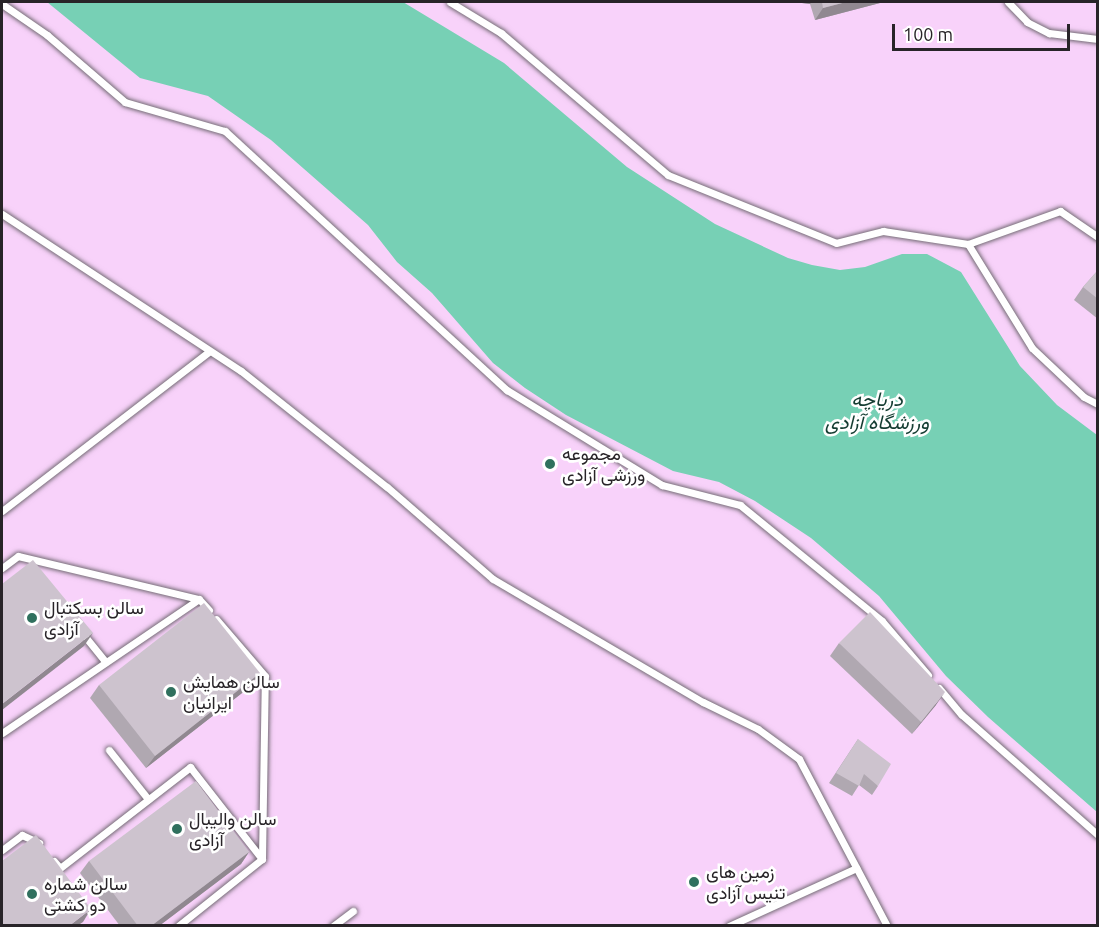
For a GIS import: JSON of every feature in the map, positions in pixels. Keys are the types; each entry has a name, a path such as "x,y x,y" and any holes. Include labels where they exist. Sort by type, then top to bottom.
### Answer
{"lane":[{"path":"450,2 501,33 668,175 836,243 883,231 968,244 1060,211 1098,237"},
{"path":"1008,2 1027,22 1049,33 1098,39"},
{"path":"2,4 47,35 125,102 225,130 507,390 662,485 740,505 882,621 962,715 1098,835"},
{"path":"2,214 210,351 387,487 493,579 703,702 758,729 799,759 885,926"},
{"path":"968,244 1032,348 1084,397 1098,404"},
{"path":"2,511 210,351"},
{"path":"18,555 26,564"},
{"path":"2,568 18,555"},
{"path":"18,555 199,598 265,676 262,859"},
{"path":"2,733 199,598"},
{"path":"76,626 106,662"},
{"path":"109,750 148,799"},
{"path":"2,850 22,835 34,837 60,868 190,766 262,859"},
{"path":"178,926 262,859"},
{"path":"729,926 855,868"},
{"path":"333,926 353,911"}],"shaded area":[{"name":"مجموعه ورزشی آزادی","path":"2,2 1097,2 1097,925 2,926"}],"water":[{"name":"دریاچه ورزشگاه آزادی","path":"47,2 403,2 504,63 627,167 715,224 788,258 812,265 840,270 865,267 902,254 927,254 961,272 1020,366 1057,405 1097,435 1097,812 988,717 946,676 879,596 811,538 755,501 719,482 673,471 566,415 525,388 493,363 432,293 397,262 368,225 271,140 208,96 140,78"}],"building":[{"path":"822,2 846,2 823,8"},
{"path":"1098,270 1098,299 1083,287"},
{"name":"سالن بسکتبال آزادی","path":"33,560 93,633 2,704 2,584"},
{"name":"سالن همایش ایرانیان","path":"204,603 260,673 155,756 99,685"},
{"path":"870,612 945,692 921,722 839,643"},
{"path":"858,739 891,764 878,786 864,774 859,786 836,773"},
{"name":"سالن والیبال آزادی","path":"196,781 249,852 151,926 138,926 89,861"},
{"name":"سالن شماره دو کشتی","path":"36,835 91,909 69,926 2,926 2,861"}],"place":[{"name":"مجموعه ورزشی آزادی","path":"550,464"},
{"name":"سالن بسکتبال آزادی","path":"32,618"},
{"name":"سالن همایش ایرانیان","path":"171,692"},
{"name":"سالن والیبال آزادی","path":"177,829"},
{"name":"زمین های تنیس آزادی","path":"694,882"},
{"name":"سالن شماره دو کشتی","path":"32,894"}]}
